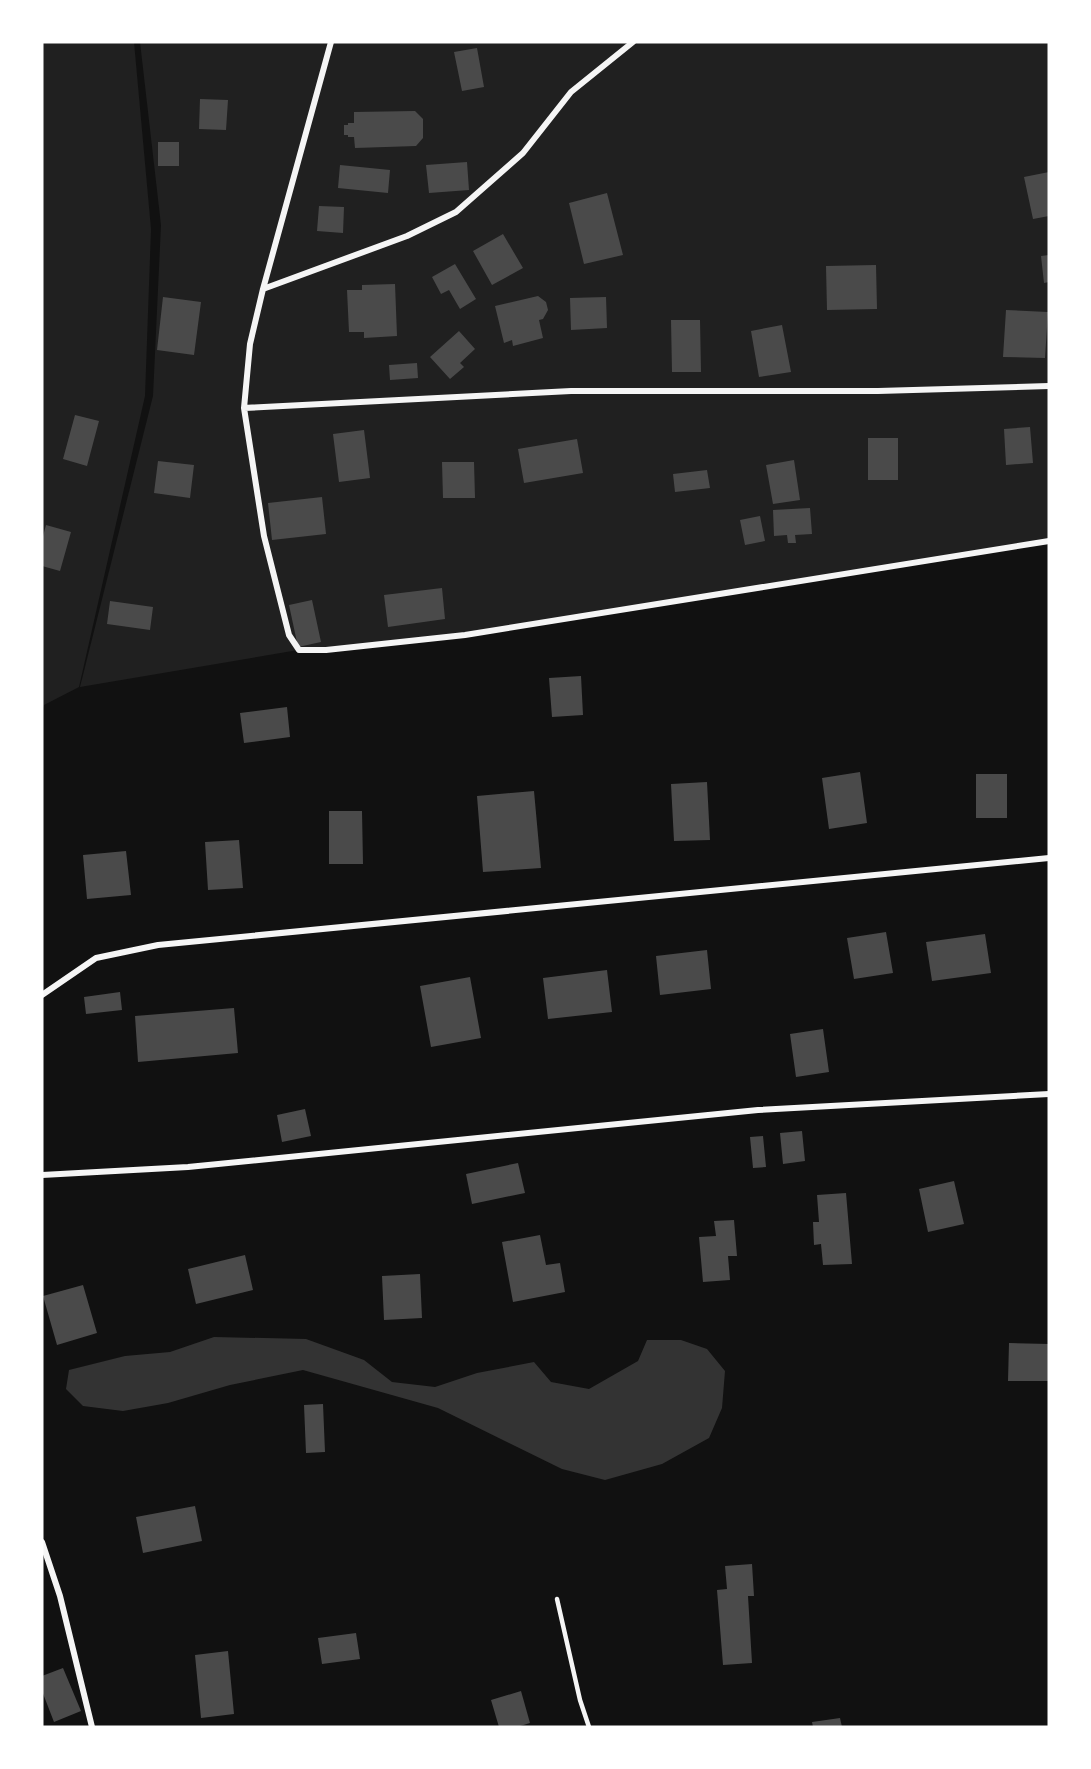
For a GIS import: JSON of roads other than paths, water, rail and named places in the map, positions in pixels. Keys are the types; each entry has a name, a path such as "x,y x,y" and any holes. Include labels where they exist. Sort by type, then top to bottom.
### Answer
{"street":[{"path":"331,42 263,289 250,344 244,408 264,536 289,635 298,650 326,650 465,635 1049,541"},
{"path":"263,289 407,236 456,212 523,153 571,92 633,42"},
{"path":"244,408 571,391 878,391 1049,386"},
{"path":"42,995 96,958 158,945 1049,858"},
{"path":"42,1175 200,1166 758,1110 1049,1094"},
{"path":"42,1542 60,1596 92,1727"}],"lane":[{"path":"557,1599 580,1700 589,1727"}]}
